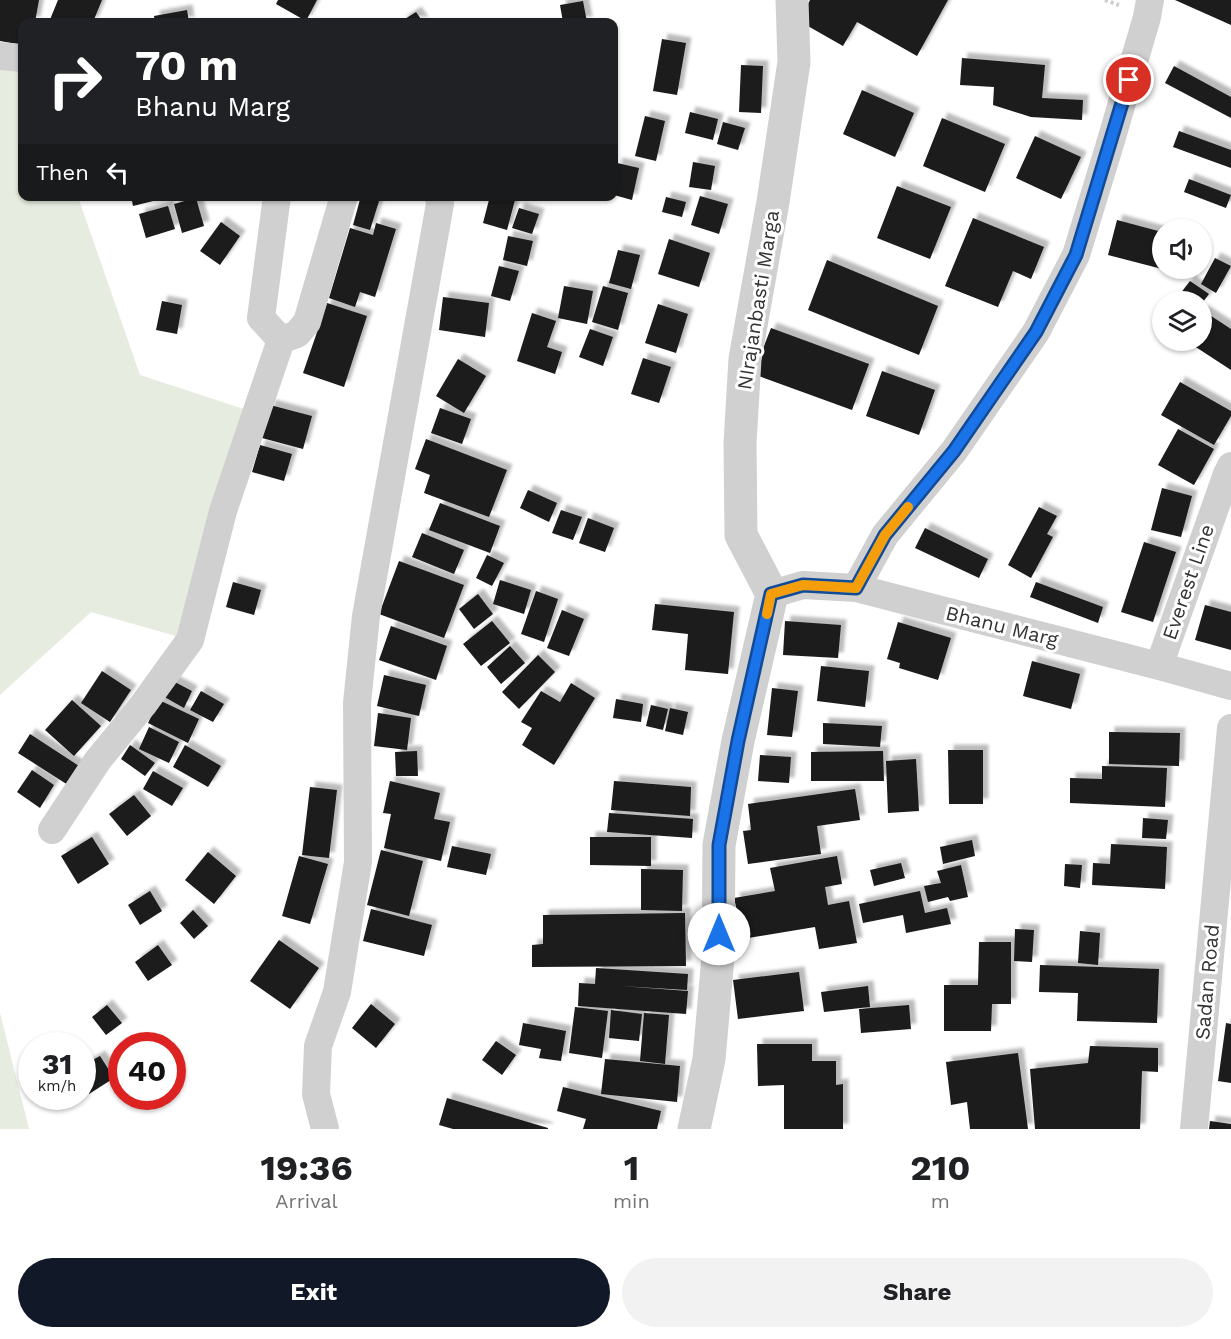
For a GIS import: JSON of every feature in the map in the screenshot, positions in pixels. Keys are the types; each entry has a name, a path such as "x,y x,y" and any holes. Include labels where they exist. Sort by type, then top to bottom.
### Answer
{"street":[{"name":"NIrajanbasti Marga","path":"771,594 741,535 740,443 745,359 773,202 794,62 792,0"},
{"path":"856,588 885,535 954,451 1036,332 1076,255 1147,17 1150,0"},
{"path":"0,56 18,58"},
{"path":"276,201 261,318 281,340"},
{"path":"281,340 297,334 307,322 343,201"},
{"path":"325,1129 316,1094 318,1046 337,992 358,862 357,703 366,616 440,201"},
{"path":"51,830 98,760 143,705 190,640 224,510 281,340"},
{"name":"Everest Line","path":"1159,666 1231,466"},
{"name":"Bhanu Marg","path":"771,594 803,585 856,588 1231,686"},
{"path":"694,1129 709,1059 718,957 719,845 738,741 771,594"},
{"name":"Sadan Road","path":"1194,1129 1231,728"}],"shaded area":[{"path":"0,56 18,58 18,201 79,201 140,375 256,413 190,640 91,612 0,695"},
{"path":"0,1013 18,1085 18,1110 24,1110 29,1129 0,1129"}],"building":[{"path":"0,0 39,0 36,18 18,18 18,44 0,41"},
{"path":"58,0 102,0 95,18 51,18"},
{"path":"278,0 317,0 308,18 301,18 276,4"},
{"path":"810,0 948,0 917,56 857,22 843,46 799,21"},
{"path":"1175,0 1231,0 1231,25"},
{"path":"583,1 586,18 562,18 560,5"},
{"path":"187,10 188,18 154,18 154,16"},
{"path":"416,12 420,18 406,18"},
{"path":"662,39 686,43 677,95 653,91"},
{"path":"962,58 1045,65 1042,98 1083,100 1082,120 1031,117 993,105 994,87 960,85"},
{"path":"741,65 763,66 761,113 739,112"},
{"path":"1174,66 1231,97 1231,118 1165,83"},
{"path":"862,90 914,113 895,157 843,134"},
{"path":"690,112 718,119 713,140 685,133"},
{"path":"645,116 665,121 656,161 635,156"},
{"path":"942,118 1005,144 985,192 923,166"},
{"path":"723,122 745,128 738,150 717,144"},
{"path":"1179,131 1231,150 1231,168 1173,147"},
{"path":"1035,136 1081,157 1061,199 1016,178"},
{"path":"693,162 715,166 711,190 689,187"},
{"path":"618,163 639,168 632,200 618,196"},
{"path":"1189,179 1231,195 1226,208 1184,192"},
{"path":"897,186 951,207 930,259 877,238"},
{"path":"700,196 728,204 719,234 691,225"},
{"path":"666,197 686,202 682,217 662,212"},
{"path":"132,201 153,201 133,206"},
{"path":"197,201 204,226 182,233 174,204"},
{"path":"360,201 379,201 370,230 353,225"},
{"path":"489,201 515,201 507,230 483,223"},
{"path":"168,206 175,229 146,238 139,214"},
{"path":"519,208 539,214 532,234 512,228"},
{"path":"973,218 1044,247 1031,279 1013,271 998,307 945,286"},
{"path":"1117,220 1152,229 1152,266 1108,255"},
{"path":"221,222 240,236 220,265 200,251"},
{"path":"376,223 396,229 375,297 360,292 355,307 329,298 350,228 373,235"},
{"path":"508,236 533,241 527,266 503,260"},
{"path":"669,239 710,253 699,287 658,274"},
{"path":"618,250 640,255 631,289 609,283"},
{"path":"1215,258 1231,266 1216,293 1201,284 1204,279 1212,279 1212,264"},
{"path":"827,260 938,306 919,355 808,310"},
{"path":"499,266 519,271 510,301 491,296"},
{"path":"1190,281 1205,291 1182,291"},
{"path":"564,286 593,291 587,324 558,318"},
{"path":"603,286 628,293 618,330 592,322"},
{"path":"443,297 489,303 485,337 439,330"},
{"path":"162,301 182,305 177,334 156,330"},
{"path":"327,303 367,316 344,387 303,373"},
{"path":"658,304 688,314 676,353 645,343"},
{"path":"532,313 556,321 547,347 562,352 555,374 517,361"},
{"path":"1212,317 1231,329 1231,370 1202,351 1212,351"},
{"path":"771,328 869,364 852,410 753,374"},
{"path":"590,329 613,337 603,366 579,357"},
{"path":"643,358 671,367 659,403 631,394"},
{"path":"458,359 486,376 464,413 436,396"},
{"path":"882,371 935,390 919,435 866,416"},
{"path":"1180,382 1231,411 1231,416 1214,445 1161,415"},
{"path":"270,405 312,416 303,449 262,438"},
{"path":"440,408 471,419 462,444 431,433"},
{"path":"1178,429 1214,449 1194,485 1158,465"},
{"path":"426,439 507,470 489,517 424,493 430,475 415,469"},
{"path":"260,445 292,454 284,481 252,472"},
{"path":"1162,488 1192,496 1181,537 1151,530"},
{"path":"528,490 557,503 549,522 520,508"},
{"path":"440,503 500,526 490,553 429,530"},
{"path":"1039,507 1057,516 1047,534 1053,537 1031,578 1008,565"},
{"path":"561,510 582,517 573,540 552,533"},
{"path":"588,518 614,528 605,552 579,543"},
{"path":"925,528 988,559 979,578 915,548"},
{"path":"422,533 464,550 454,574 412,557"},
{"path":"1144,542 1176,552 1153,622 1121,612"},
{"path":"487,555 504,563 492,586 476,578"},
{"path":"399,561 464,585 444,638 379,614"},
{"path":"500,580 531,590 524,614 493,604"},
{"path":"233,582 261,590 254,615 226,607"},
{"path":"1036,582 1103,607 1098,623 1030,597"},
{"path":"536,591 558,599 544,642 521,634"},
{"path":"478,594 493,614 474,629 459,609"},
{"path":"655,604 734,612 728,674 685,670 688,634 652,630"},
{"path":"1205,605 1231,612 1231,650 1195,640"},
{"path":"562,610 584,619 569,656 547,648"},
{"path":"492,621 510,643 481,666 463,644"},
{"path":"785,621 841,625 838,658 783,655"},
{"path":"898,622 951,638 938,680 899,668 900,663 887,659"},
{"path":"391,626 447,646 436,680 379,660"},
{"path":"510,646 525,663 501,684 487,667"},
{"path":"538,655 555,672 519,709 502,692"},
{"path":"1032,661 1080,674 1071,709 1023,696"},
{"path":"821,666 869,671 865,707 817,701"},
{"path":"102,671 131,690 110,722 81,703"},
{"path":"384,675 426,685 419,716 377,706"},
{"path":"169,679 192,691 184,708 161,695"},
{"path":"571,683 595,698 554,765 522,745 532,728 521,722 541,691 560,702"},
{"path":"772,688 798,691 792,737 767,735"},
{"path":"201,691 224,704 213,722 190,710"},
{"path":"616,699 643,704 641,722 613,718"},
{"path":"72,700 101,726 74,756 45,730"},
{"path":"159,700 199,719 188,743 148,723"},
{"path":"651,705 668,709 663,730 646,726"},
{"path":"670,708 688,712 683,735 665,731"},
{"path":"378,713 411,718 407,750 374,746"},
{"path":"823,723 882,726 880,747 823,744"},
{"path":"149,727 179,742 169,763 139,749"},
{"path":"1109,732 1180,733 1179,766 1109,764"},
{"path":"30,734 79,766 68,785 18,753"},
{"path":"130,745 155,763 145,776 121,759"},
{"path":"185,745 221,766 208,787 173,767"},
{"path":"948,750 983,750 983,804 949,804"},
{"path":"417,751 418,776 396,776 395,752"},
{"path":"883,751 884,781 811,781 811,752"},
{"path":"760,755 791,757 789,783 758,781"},
{"path":"916,759 919,811 888,813 886,761"},
{"path":"1102,766 1167,768 1165,807 1070,803 1070,778 1102,779"},
{"path":"32,770 54,785 40,808 17,792"},
{"path":"153,771 183,788 172,806 143,789"},
{"path":"390,781 440,793 434,819 450,822 441,861 384,848 391,814 383,813"},
{"path":"614,781 691,787 690,816 611,810"},
{"path":"310,787 337,790 329,858 302,855"},
{"path":"855,789 860,820 817,826 821,854 748,864 743,831 751,830 748,804"},
{"path":"134,795 151,816 127,836 109,814"},
{"path":"609,813 693,819 692,838 607,832"},
{"path":"1143,818 1168,820 1166,839 1142,838"},
{"path":"92,837 109,864 78,884 61,856"},
{"path":"590,837 651,837 651,866 590,865"},
{"path":"972,840 975,856 943,864 940,847"},
{"path":"1111,844 1167,847 1165,889 1092,885 1093,863 1110,864"},
{"path":"452,846 491,854 486,875 447,867"},
{"path":"381,850 423,861 409,916 367,905"},
{"path":"208,852 236,876 214,904 185,880"},
{"path":"299,856 328,864 310,924 282,916"},
{"path":"837,856 842,884 825,887 828,905 849,901 857,943 819,949 815,927 748,938 745,920 739,920 734,898 775,891 770,868"},
{"path":"901,863 905,878 874,886 870,870"},
{"path":"1065,864 1082,865 1080,888 1064,886"},
{"path":"961,865 968,897 950,901 948,897 928,902 924,886 941,883 937,871"},
{"path":"641,869 683,870 682,911 641,910"},
{"path":"150,891 162,911 140,925 128,905"},
{"path":"920,891 925,913 947,908 951,924 906,933 903,915 863,923 859,904"},
{"path":"371,909 432,925 424,956 363,941"},
{"path":"193,910 208,926 194,939 180,923"},
{"path":"685,913 686,966 532,967 532,945 543,944 543,915"},
{"path":"1015,929 1034,930 1032,962 1014,961"},
{"path":"1080,931 1100,933 1098,965 1078,963"},
{"path":"279,940 319,968 290,1009 250,981"},
{"path":"979,942 1011,942 1011,1004 992,1004 991,1031 944,1031 944,985 978,985"},
{"path":"158,945 172,965 148,981 135,962"},
{"path":"1040,965 1159,969 1157,1023 1077,1021 1078,993 1039,992"},
{"path":"596,968 688,974 687,990 620,986 688,991 686,1014 578,1006 579,983 595,984"},
{"path":"799,972 804,1011 738,1019 733,980"},
{"path":"868,986 870,1007 824,1012 821,992"},
{"path":"371,1004 395,1024 376,1048 352,1028"},
{"path":"107,1005 122,1023 106,1035 92,1017"},
{"path":"909,1005 911,1029 861,1033 859,1009"},
{"path":"575,1007 608,1011 602,1058 569,1053"},
{"path":"611,1010 642,1014 639,1041 609,1038"},
{"path":"644,1013 669,1015 665,1064 640,1061"},
{"path":"523,1023 566,1031 561,1061 539,1058 541,1049 519,1045"},
{"path":"1226,1023 1231,1024 1231,1083 1218,1081"},
{"path":"496,1041 516,1055 502,1075 482,1060"},
{"path":"757,1044 812,1044 812,1061 836,1061 836,1085 843,1084 843,1129 784,1129 784,1085 758,1086"},
{"path":"1090,1046 1158,1048 1158,1072 1142,1071 1140,1129 1035,1129 1030,1069 1088,1063"},
{"path":"1018,1053 1028,1129 970,1129 967,1102 951,1105 946,1062"},
{"path":"100,1056 108,1069 108,1082 96,1090 96,1058"},
{"path":"605,1059 680,1066 677,1102 601,1094"},
{"path":"563,1087 661,1111 657,1129 583,1129 586,1119 557,1111"},
{"path":"447,1098 548,1129 453,1129 439,1125"},
{"path":"1210,1121 1231,1124 1231,1129 1209,1129"}],"slow traffic":[{"path":"767,614 771,594 803,585 856,588 885,535 908,507"}],"route":[{"path":"719,934 719,845 738,741 771,594 803,585 856,588 885,535 954,451 1036,332 1076,255 1129,80"}]}
